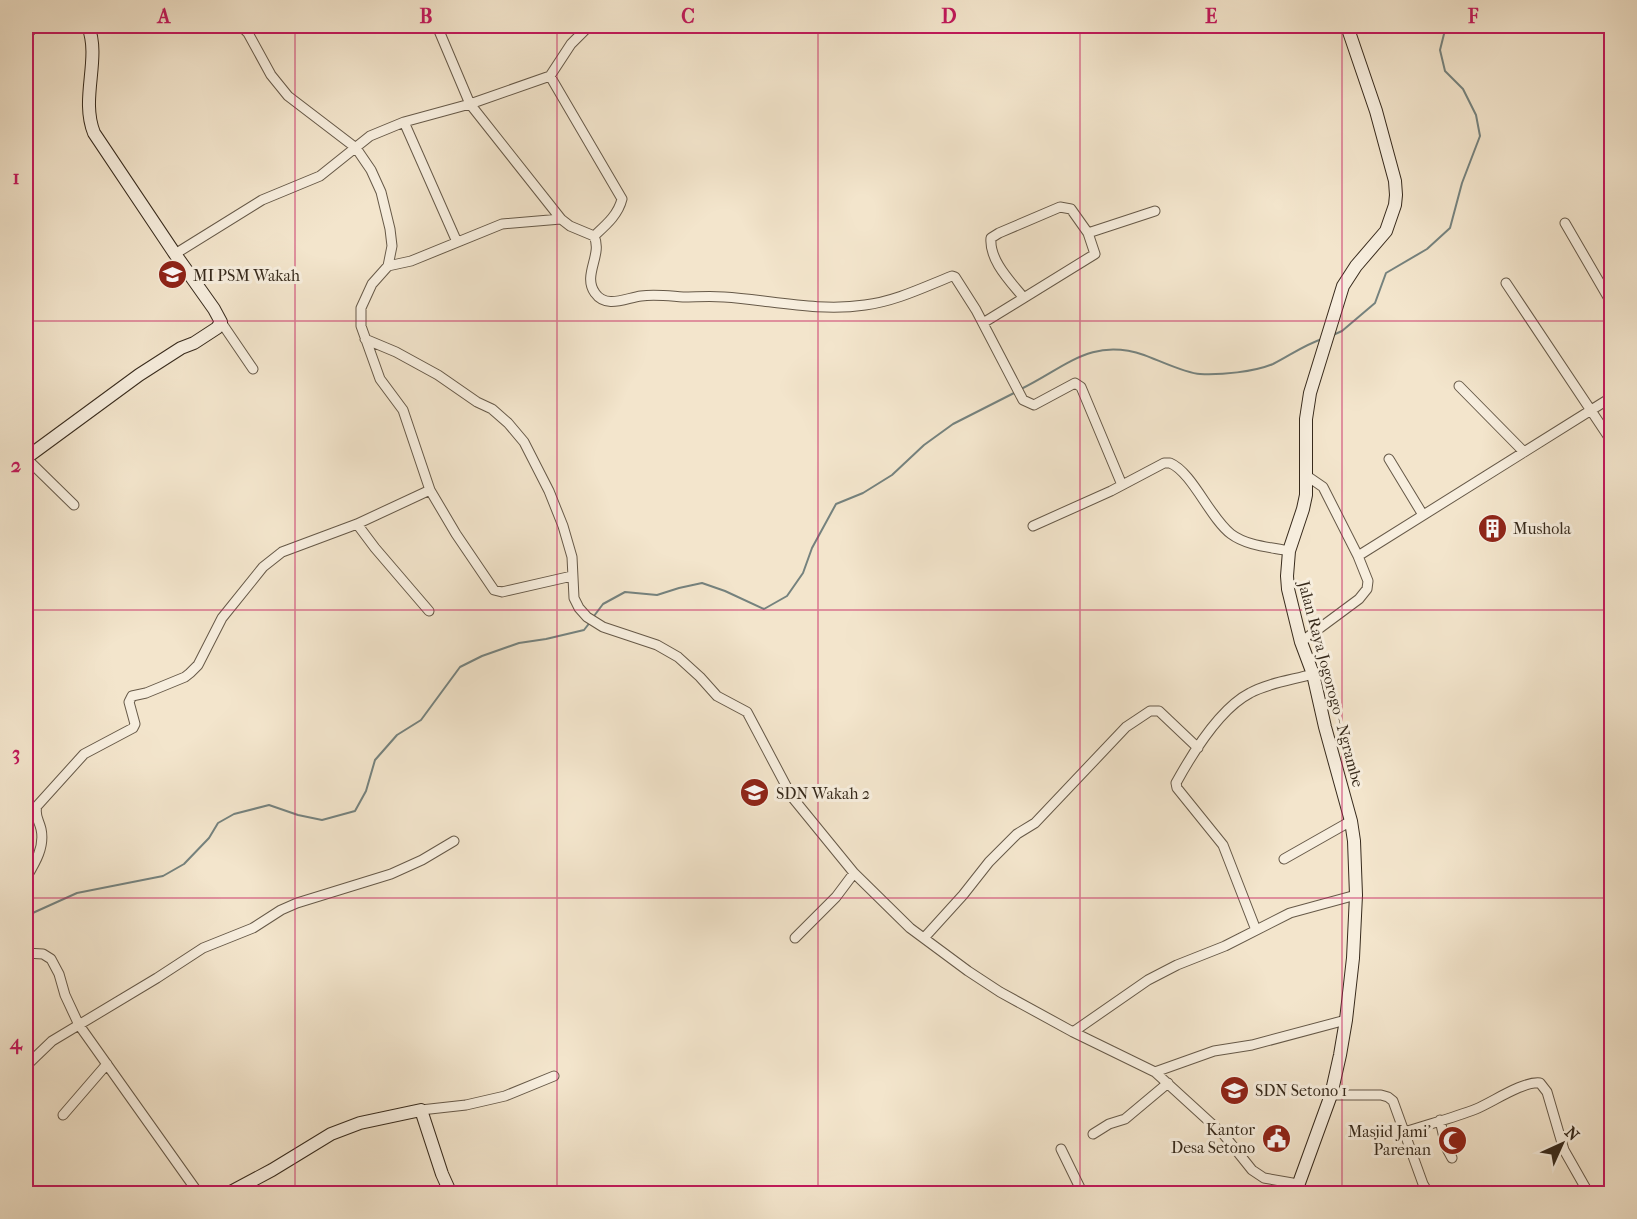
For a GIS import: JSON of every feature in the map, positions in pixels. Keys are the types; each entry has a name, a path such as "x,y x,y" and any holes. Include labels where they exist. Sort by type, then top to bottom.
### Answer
{"main road":[{"path":"26,458 139,375 218,328 221,322 94,133 88,112 92,38 88,26"},
{"name":"Jalan Raya Jogorogo - Ngrambe","path":"1297,1189 1331,1095 1346,1020 1353,958 1356,895 1351,821 1301,642 1287,582 1289,551 1303,509 1307,476 1310,393 1333,316 1349,276 1386,231 1396,195 1395,181 1376,111 1347,26"},
{"path":"227,1194 332,1134 360,1123 421,1110 451,1194"}],"street":[{"path":"26,35 36,26"},
{"path":"437,26 470,104 561,219 570,226 594,236 598,243 598,250 591,270 591,283 594,293 604,302 644,296 724,297 795,306 863,306 927,287 952,276 957,279 983,323 1017,389 1027,403 1034,405 1039,403 1075,383 1082,387 1122,485"},
{"path":"175,254 262,201 320,176 370,136 404,122 470,104 549,76 571,44 589,26"},
{"path":"248,28 271,75 288,96 356,148 371,170 381,192 392,246 388,266 372,284 361,308 360,326 380,379 403,410 430,490 456,534 494,590 502,592 572,576"},
{"path":"549,76 622,199 620,208 614,217 594,236"},
{"path":"404,122 457,242"},
{"path":"983,323 1095,254 1088,234 1077,215 1067,207 1060,207 991,238 992,250 1003,272 1023,297"},
{"path":"1088,234 1155,211"},
{"path":"388,266 411,261 502,224 561,219"},
{"path":"1566,223 1611,304"},
{"path":"1506,283 1611,442"},
{"path":"221,322 253,369"},
{"path":"365,339 396,352 438,375 492,409 508,423 524,442 549,491 572,557 574,598 587,617 603,627 657,645 678,657 717,696 747,712 792,797 854,873 901,919 1000,992 1073,1032 1155,1072 1217,1129 1258,1175 1297,1189"},
{"path":"1459,386 1524,452"},
{"path":"1359,556 1611,398"},
{"path":"26,458 74,505"},
{"path":"1389,459 1422,515"},
{"path":"1034,526 1164,463 1174,464 1230,534 1251,544 1289,551"},
{"path":"1301,642 1363,595 1367,590 1368,581 1359,556 1323,487 1307,476"},
{"path":"26,878 37,860 41,844 41,829 35,812 37,806 84,754 133,728 135,724 129,698 185,677 198,665 222,618 250,581 282,552 357,524 430,490"},
{"path":"357,524 429,611"},
{"path":"1256,930 1223,845 1177,788 1176,783 1198,748 1223,715 1248,694 1312,675"},
{"path":"924,938 989,862 1017,834 1035,822 1105,748 1142,715 1150,711 1159,711 1198,748"},
{"path":"1284,859 1351,821"},
{"path":"26,1066 52,1041 203,948 253,928 281,910 391,874 422,860 454,841"},
{"path":"795,938 836,897 854,873"},
{"path":"1073,1032 1149,980 1177,965 1225,946 1290,913 1356,895"},
{"path":"26,953 43,954 51,959 79,1024 199,1194"},
{"path":"1155,1072 1214,1051 1252,1045 1346,1020"},
{"path":"63,1115 107,1064"},
{"path":"421,1110 466,1105 505,1096 554,1076"},
{"path":"1093,1134 1109,1124 1125,1119 1168,1083"},
{"path":"1405,1132 1475,1109 1534,1083 1540,1083 1547,1092 1564,1150 1589,1194"},
{"path":"1331,1095 1388,1097 1396,1107 1420,1177 1429,1194"},
{"path":"1440,1120 1446,1147 1452,1158"},
{"path":"1061,1149 1083,1194"}],"waterway":[{"path":"1333,335 1342,331 1375,303 1386,273 1427,249 1450,228 1462,183 1480,136 1476,115 1463,89 1445,71 1440,50 1446,26"},
{"path":"1021,389 1066,364 1094,352 1125,350 1188,372 1218,374 1265,367 1322,339"},
{"path":"594,616 603,604 625,592 657,595 702,583 764,609 787,596 803,573 812,548 836,504 863,493 892,475 924,445 953,424 1016,392"},
{"path":"26,916 77,893 163,876 184,864 209,838 218,823 234,814 269,805 322,820 355,811 366,791 375,760 397,735 421,720 460,667 482,656 519,643 584,630 591,621"}],"place":[{"name":"MI PSM Wakah","path":"172,275"},
{"name":"Mushola","path":"1492,528"},
{"name":"SDN Wakah 2","path":"755,793"},
{"name":"SDN Setono 1","path":"1234,1090"},
{"name":"Kantor Desa Setono","path":"1276,1138"},
{"name":"Masjid Jami' Parenan","path":"1452,1140"}]}
